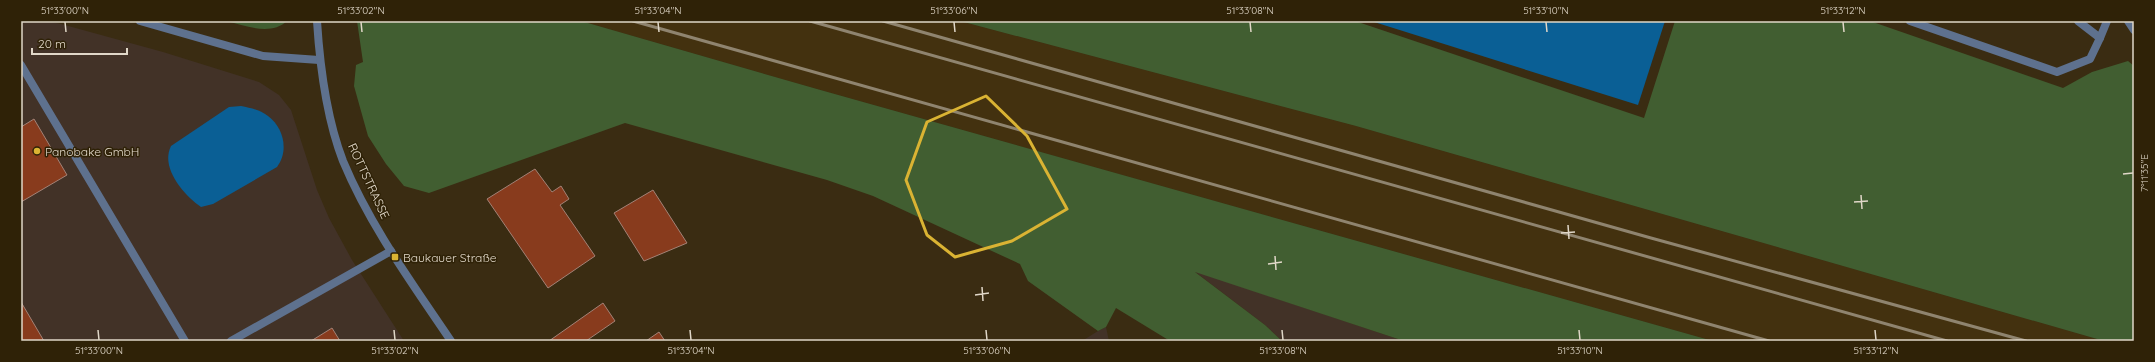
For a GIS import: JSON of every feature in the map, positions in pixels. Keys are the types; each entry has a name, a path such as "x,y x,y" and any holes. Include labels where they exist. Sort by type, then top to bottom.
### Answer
{"street":[{"path":"140,21 263,56 319,60"},
{"name":"ROTTSTRASSE","path":"317,21 319,60 330,117 343,160 367,211 391,251 451,341"},
{"path":"1910,21 2057,72 2090,59 2107,21"},
{"path":"2078,21 2100,38"},
{"path":"2128,21 2134,30"},
{"path":"21,66 185,341"},
{"path":"231,341 391,251"}],"highlighted area":[{"path":"986,96 1027,136 1067,209 1012,241 955,257 927,235 906,180 927,122"}],"shaded area":[{"path":"21,21 46,21 61,24 163,52 259,82 279,95 291,110 317,190 329,218 352,260 404,341 21,341"},
{"path":"581,21 960,21 1356,126 2104,341 1713,341 817,89"},
{"path":"1194,271 1404,341 1282,341 1265,325"},
{"path":"1106,327 1109,341 1082,341 1098,331"}],"green space":[{"path":"227,21 287,21 281,26 266,29 250,27"},
{"path":"357,21 581,21 817,89 1713,341 1404,341 1195,272 1265,325 1282,341 1170,341 1116,308 1106,327 1098,331 1028,281 1020,264 873,196 827,180 625,123 429,193 404,186 386,164 368,136 354,86 356,65 363,62"},
{"path":"960,21 1355,21 1644,118 1675,21 1870,21 2063,88 2092,72 2128,61 2134,66 2134,341 2104,341 1356,126"}],"water":[{"path":"1371,21 1665,21 1638,105"},
{"path":"241,106 265,114 278,127 284,147 281,161 277,167 213,204 201,207 181,188 171,172 168,154 171,146 229,107"}],"building":[{"name":"Panobake GmbH","path":"34,119 67,175 21,202 21,127"},
{"path":"535,169 552,192 561,186 569,199 560,205 595,256 548,288 487,199"},
{"path":"653,190 687,243 644,261 614,213"},
{"path":"21,302 44,341 21,341"},
{"path":"603,303 615,321 586,341 549,341"},
{"path":"332,328 340,341 311,341"},
{"path":"659,332 665,341 646,341"}],"railway":[{"path":"633,21 1769,341"},
{"path":"810,21 1947,341"},
{"path":"883,21 1651,238 2026,341"}],"place":[{"name":"Panobake GmbH","path":"37,151"},
{"name":"Baukauer Straße","path":"395,257"}]}
